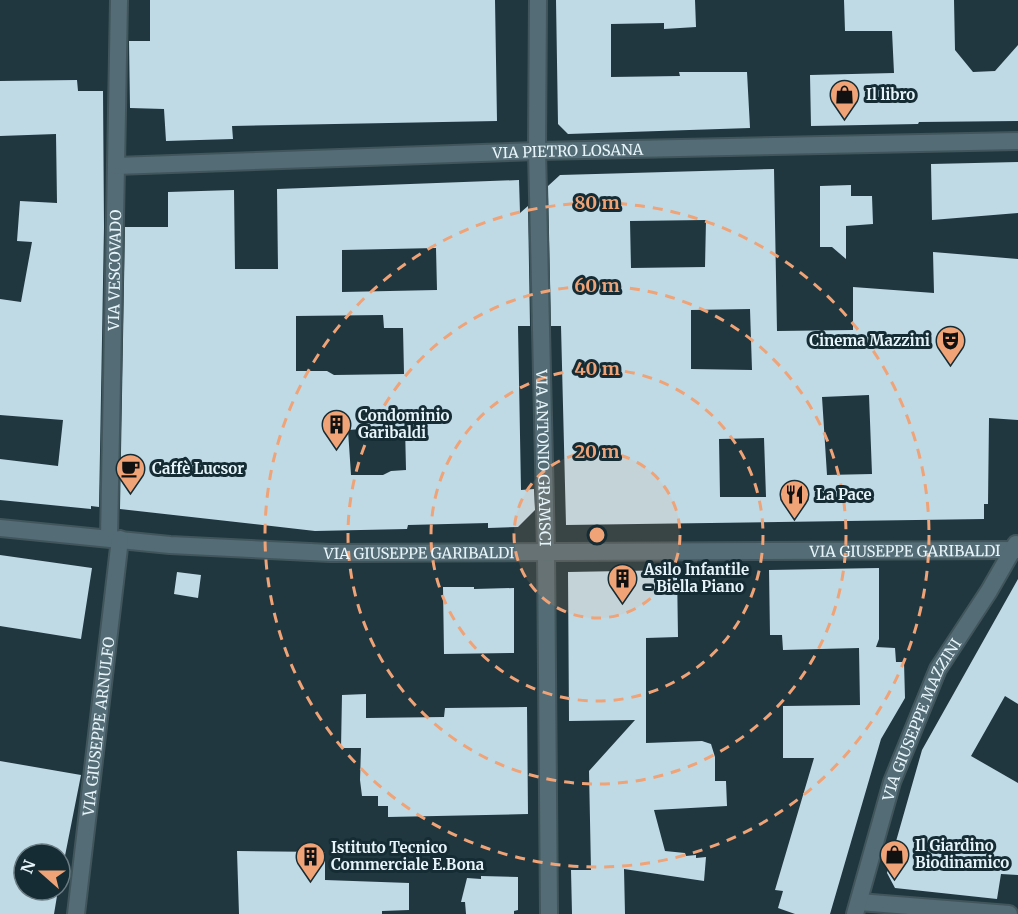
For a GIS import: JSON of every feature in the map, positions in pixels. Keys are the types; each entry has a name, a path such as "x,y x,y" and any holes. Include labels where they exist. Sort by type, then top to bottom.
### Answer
{"street":[{"name":"VIA VESCOVADO","path":"115,538 116,166 120,0"},
{"name":"VIA ANTONIO GRAMSCI","path":"537,0 537,150 546,551 549,914"},
{"name":"VIA PIETRO LOSANA","path":"116,166 537,150 1018,141"},
{"name":"VIA GIUSEPPE GARIBALDI","path":"0,528 220,549 330,553 1017,547"},
{"name":"VIA GIUSEPPE ARNULFO","path":"76,914 115,538"},
{"name":"VIA GIUSEPPE MAZZINI","path":"857,908 892,782 938,669 1017,547"},
{"path":"857,908 1010,914"}],"building":[{"path":"150,0 495,0 497,121 232,126 233,139 166,141 164,109 130,108 129,41 150,41"},
{"path":"556,0 695,0 696,27 664,29 664,23 611,24 611,77 680,76 679,72 747,72 750,128 568,134 558,124"},
{"path":"844,0 954,0 955,50 973,72 995,71 1018,45 1018,121 811,126 810,75 894,73 892,31 845,31"},
{"path":"77,80 78,91 103,91 104,227 99,507 91,506 91,509 0,500 0,459 58,466 63,420 0,415 0,299 21,302 32,242 17,241 20,201 57,203 56,134 0,136 0,81"},
{"path":"1018,162 1018,213 932,220 931,164"},
{"path":"774,169 777,331 853,330 853,287 934,293 933,252 1018,259 1018,420 989,418 988,504 984,504 984,519 566,525 561,326 551,326 548,186 560,175","holes":["706,220 705,267 631,268 630,221","750,309 752,370 691,369 691,310","869,395 872,474 827,475 822,397","764,438 766,497 720,497 719,439"]},
{"path":"519,180 520,213 528,206 530,326 518,326 521,490 534,489 535,510 518,527 488,528 488,523 408,525 407,529 315,531 120,509 125,227 168,227 168,192 234,190 235,269 278,269 277,189","holes":["436,248 437,290 342,292 342,250","383,315 384,328 403,328 404,374 334,375 327,371 296,371 296,316","405,426 406,470 391,471 383,475 351,475 348,430"]},
{"path":"851,185 851,196 872,196 873,224 846,226 846,259 832,247 820,247 820,186"},
{"path":"0,555 92,568 81,639 0,626"},
{"path":"879,568 879,639 876,647 895,648 896,662 904,662 905,698 881,739 830,914 795,914 778,908 783,891 775,890 814,758 783,758 783,706 860,705 859,648 783,650 782,635 770,635 769,570"},
{"path":"677,570 678,637 646,638 646,743 702,741 711,744 715,757 715,781 726,781 727,806 654,810 665,851 685,853 686,856 696,855 696,858 706,857 704,881 624,869 625,914 572,914 571,870 591,870 589,771 635,720 569,721 568,572"},
{"path":"177,572 201,575 198,598 174,594"},
{"path":"1018,579 1018,704 1005,696 971,756 1018,783 1018,875 1001,874 997,899 895,888 887,873 922,750"},
{"path":"443,587 514,588 514,653 444,654"},
{"path":"366,694 366,718 444,717 445,708 527,707 528,814 388,817 388,806 378,806 378,796 362,796 361,748 341,748 342,695"},
{"path":"0,761 81,775 68,842 12,842 12,902 56,902 54,914 0,914"},
{"name":"Istituto Tecnico Commerciale E.Bona","path":"237,851 325,852 325,880 409,883 409,910 382,911 382,914 239,914"},
{"name":"Istituto Tecnico Commerciale E.Bona","path":"481,876 518,877 518,910 514,911 514,914 466,914 465,902 461,902 467,878 481,879"}],"place":[{"name":"Il libro","path":"845,120"},
{"name":"Cinema Mazzini","path":"951,366"},
{"name":"Condominio Garibaldi","path":"337,450"},
{"name":"Caffè Lucsor","path":"131,494"},
{"name":"La Pace","path":"795,520"},
{"name":"Asilo Infantile - Biella Piano","path":"623,604"},
{"name":"Il Giardino Biodinamico","path":"894,880"},
{"name":"Istituto Tecnico Commerciale E.Bona","path":"310,882"}]}
